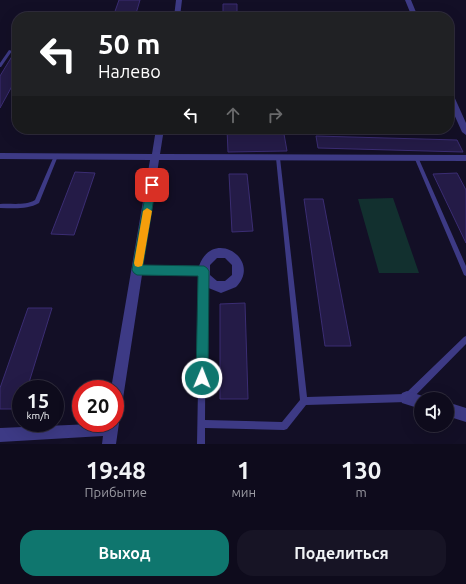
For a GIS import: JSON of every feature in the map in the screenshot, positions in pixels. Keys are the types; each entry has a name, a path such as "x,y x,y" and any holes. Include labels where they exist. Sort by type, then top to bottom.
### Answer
{"street":[{"path":"178,12 180,0"},
{"path":"408,0 413,12"},
{"path":"454,105 466,132"},
{"path":"119,380 159,134"},
{"path":"0,156 466,158"},
{"path":"137,270 204,271"},
{"path":"407,398 414,400"},
{"path":"454,411 466,415"},
{"path":"0,435 72,429"},
{"path":"109,444 111,432"}],"lane":[{"path":"0,66 10,51"},
{"path":"0,206 34,204 37,201 56,156"},
{"path":"416,157 466,272"},
{"path":"201,424 284,426 304,400 278,158"},
{"path":"201,444 204,271"},
{"path":"304,400 407,398 466,339"}],"green space":[{"path":"393,198 419,273 379,273 358,199"}],"building":[{"path":"119,0 140,0 136,12 115,12"},
{"path":"223,4 237,4 237,12 223,12"},
{"path":"12,56 12,86 0,108 0,76"},
{"path":"227,134 284,134 287,151 228,152"},
{"path":"316,136 457,140 463,152 318,148"},
{"path":"75,172 95,173 74,235 51,234"},
{"path":"457,173 466,190 466,243 433,174"},
{"path":"229,174 247,174 253,231 232,232"},
{"path":"304,199 323,199 351,346 325,346"},
{"path":"245,303 248,399 220,399 220,304"},
{"path":"28,308 52,308 30,380 12,380 12,409 0,409 0,388"}],"slow traffic":[{"path":"138,263 147,211"}],"route":[{"path":"152,185 137,270 204,271 202,378"}]}
